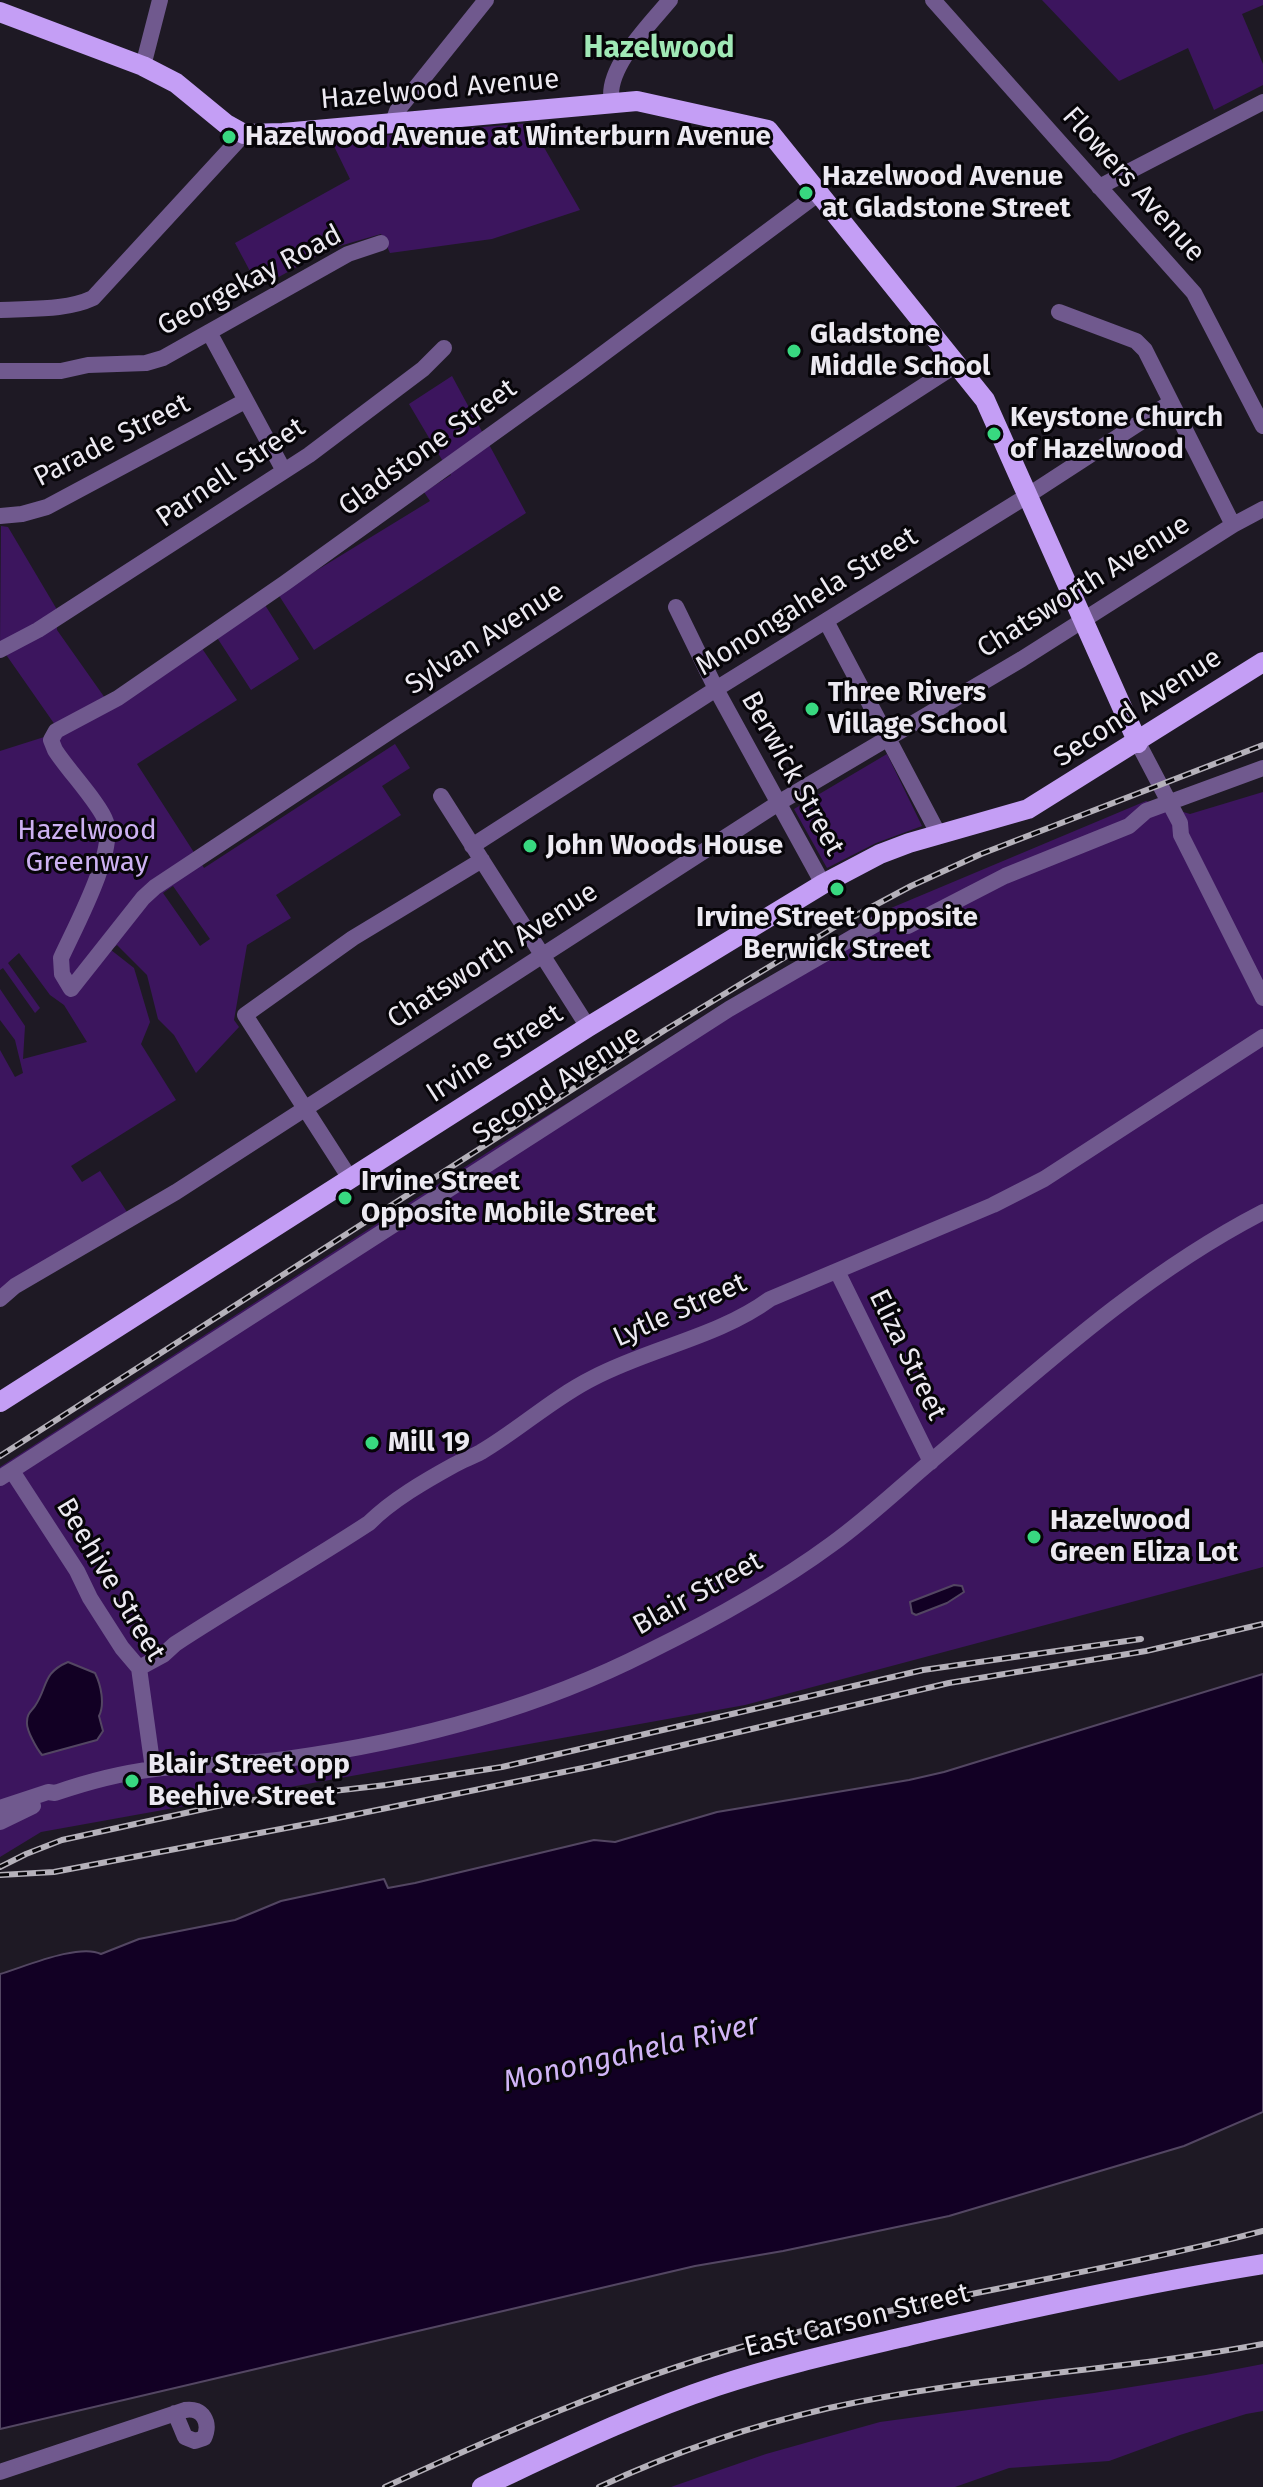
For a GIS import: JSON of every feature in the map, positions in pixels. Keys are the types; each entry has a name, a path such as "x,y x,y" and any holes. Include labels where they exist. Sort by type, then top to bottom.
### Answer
{"main road":[{"path":"0,12 143,66 176,83 226,124 244,134"},
{"name":"Hazelwood Avenue","path":"244,134 637,101 768,130 985,400 1138,743"},
{"name":"Second Avenue","path":"1044,801 1263,662"},
{"name":"Irvine Street","path":"0,1402 588,1027 823,884 880,854 938,833 1010,816 1044,801"},
{"name":"East Carson Street","path":"482,2487 614,2426 714,2387 776,2368 973,2321 1187,2276 1263,2264"}],"street":[{"path":"143,66 160,0"},
{"path":"393,122 397,111 486,0"},
{"path":"612,102 610,93 624,58 670,0"},
{"name":"Flowers Avenue","path":"933,0 1194,293 1262,422"},
{"path":"1099,187 1263,102"},
{"path":"0,310 61,307 81,304 93,298 244,134"},
{"name":"Gladstone Street","path":"71,989 62,974 61,958 103,862 109,834 106,819 55,750 51,740 56,731 118,698 285,583 580,371 819,193"},
{"name":"Georgekay Road","path":"0,371 61,371 88,365 146,363 163,358 348,254 381,243"},
{"path":"1059,312 1136,341 1145,350 1233,525"},
{"path":"209,332 284,471"},
{"name":"Parnell Street","path":"0,650 38,630 284,471 423,369 444,348"},
{"name":"Sylvan Avenue","path":"71,989 155,887 956,365"},
{"name":"Parade Street","path":"0,516 47,507 245,401"},
{"name":"Monongahela Street","path":"304,1110 245,1015 716,689 1027,496 1170,403"},
{"name":"Chatsworth Avenue","path":"0,1299 15,1286 176,1192 780,802 1022,659 1263,509"},
{"name":"Berwick Street","path":"676,607 716,689 823,884"},
{"path":"826,621 938,833"},
{"name":"Hazelwood Avenue","path":"1138,743 1263,998"},
{"path":"1170,803 1263,768"},
{"path":"441,796 588,1027"},
{"name":"Second Avenue","path":"6,1474 729,1009 876,924 894,919 908,926 983,886 1129,826 1146,811 1170,803"},
{"name":"Hazelwood Avenue","path":"1181,826 1189,830 1263,975"},
{"name":"Lytle Street","path":"139,1668 270,1583 289,1576 391,1505 452,1466 479,1454 549,1404 592,1378 714,1329 754,1311 770,1299 993,1205 1044,1179 1263,1037"},
{"path":"304,1110 351,1180"},
{"name":"Blair Street","path":"0,1808 48,1792 55,1793 153,1769 281,1760 382,1743 463,1722 603,1674 692,1629 835,1542 1130,1294 1183,1257 1263,1212"},
{"name":"Eliza Street","path":"837,1271 931,1462"},
{"name":"Beehive Street","path":"6,1474 77,1571 90,1598 122,1648 139,1668 153,1769"},
{"name":"Blair Street","path":"0,1822 51,1799 55,1793"},
{"path":"0,2472 175,2413"}],"green space":[{"path":"1042,0 1263,0 1263,5 1242,14 1263,64 1263,85 1214,110 1188,48 1119,81"},
{"path":"530,123 580,210 492,239 390,253 381,234 329,249 259,288 235,243 350,179 331,140"},
{"path":"452,376 526,513 314,650 278,594 430,501 424,492 451,475 409,404"},
{"name":"Hazelwood Greenway","path":"1,526 8,527 56,608 57,630 112,708 201,647 237,700 137,764 204,868 395,744 410,768 382,786 401,815 276,895 291,918 247,945 234,1020 239,1027 196,1073 174,1035 158,1019 147,975 117,945 111,950 134,968 150,1022 141,1044 176,1100 71,1166 82,1182 100,1171 127,1212 0,1293 0,1050 15,1077 23,1073 15,1040 0,1020 0,989 25,1026 23,1059 87,1042 64,1005 50,995 19,953 8,963 40,1008 35,1013 3,968 0,970 0,751 60,732 0,646","holes":["173,886 210,939 200,946 163,893"]},
{"path":"265,605 299,659 251,690 216,636"},
{"path":"887,754 922,826 876,843 827,868 794,809"},
{"path":"1263,792 1263,1567 745,1705 41,1832 0,1857 0,1467 499,1145 872,916 1146,801 1190,814"},
{"path":"1263,2364 1263,2411 1180,2435 1109,2461 1009,2468 955,2487 671,2487 766,2454 880,2422 1094,2393"}],"water":[{"path":"954,1585 962,1586 964,1592 947,1603 916,1615 912,1613 910,1602"},
{"path":"68,1662 95,1673 102,1694 99,1716 103,1731 97,1740 42,1755 28,1730 28,1717 50,1676"},
{"name":"Monongahela River","path":"1263,1674 1263,2112 1184,2146 949,2216 695,2266 0,2429 0,1974 66,1954 91,1951 101,1954 139,1939 235,1920 281,1901 384,1879 388,1888 415,1883 594,1840 615,1842 717,1812 944,1772"}],"railway":[{"path":"0,1456 665,1030 838,925 911,886 981,854 1263,745"},
{"path":"0,1875 54,1872 323,1821 593,1766 949,1683 1146,1651 1263,1624"},
{"path":"0,1867 62,1840 236,1802 386,1785 502,1767 923,1670 1141,1639"},
{"path":"385,2487 605,2393 741,2347 871,2315 1263,2231"},
{"path":"599,2487 712,2442 829,2408 937,2388 1155,2361 1263,2344"}],"place":[{"name":"Hazelwood Avenue at Winterburn Avenue","path":"229,137"},
{"name":"Hazelwood Avenue at Gladstone Street","path":"806,193"},
{"name":"Gladstone Middle School","path":"794,351"},
{"name":"Keystone Church of Hazelwood","path":"994,434"},
{"name":"Three Rivers Village School","path":"812,709"},
{"name":"John Woods House","path":"530,846"},
{"name":"Irvine Street Opposite Berwick Street","path":"837,889"},
{"name":"Irvine Street Opposite Mobile Street","path":"345,1198"},
{"name":"Mill 19","path":"372,1443"},
{"name":"Hazelwood Green Eliza Lot","path":"1034,1537"},
{"name":"Blair Street opp Beehive Street","path":"132,1781"}],"district":[{"name":"Hazelwood","path":"659,49"}]}
